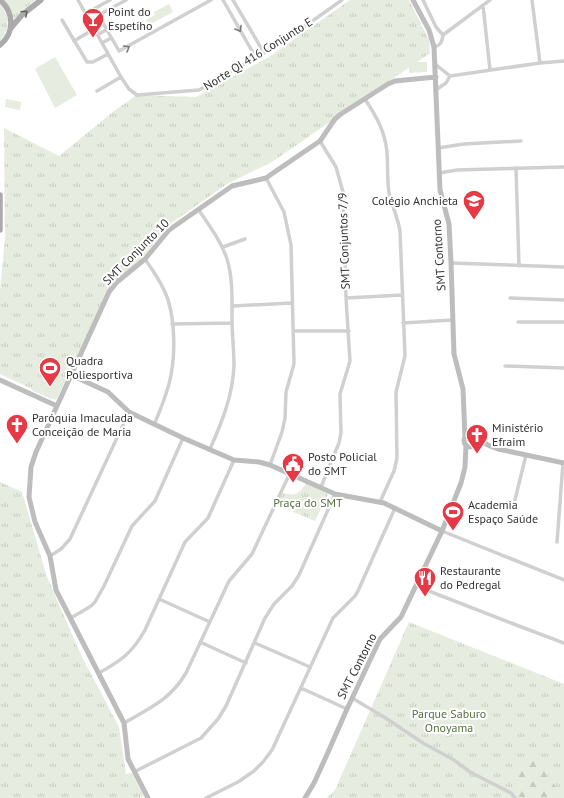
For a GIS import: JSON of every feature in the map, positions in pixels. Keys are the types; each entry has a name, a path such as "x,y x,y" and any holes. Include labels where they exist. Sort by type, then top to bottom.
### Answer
{"main road":[{"path":"0,0 5,4 9,11 11,28"},
{"path":"0,52 2,44 11,28 22,15 41,0"},
{"path":"0,195 0,230"}],"street":[{"name":"Norte QI 416 Conjunto E","path":"78,0 121,77 129,89 138,95 194,92 199,90 264,53 342,0"},
{"path":"85,14 110,0"},
{"path":"126,0 99,16 118,51 121,51 211,0"},
{"path":"223,0 256,58"},
{"name":"SMT Contorno","path":"413,0 429,30 434,47 439,173 441,195 449,224 454,354 463,389 464,441 470,445"},
{"path":"423,0 436,27 443,35"},
{"path":"434,47 442,43 443,35 490,0"},
{"path":"532,0 540,63"},
{"path":"225,5 234,1 264,53"},
{"path":"483,5 490,70"},
{"path":"62,20 87,62 93,62 108,54"},
{"path":"429,30 436,27"},
{"path":"74,41 94,29"},
{"path":"97,35 106,30"},
{"path":"102,44 111,38"},
{"path":"435,64 450,76 564,61"},
{"path":"436,88 446,83 450,76"},
{"path":"98,91 121,77"},
{"name":"SMT Conjunto 10","path":"50,556 32,512 29,497 31,467 36,452 109,292 116,282 145,258 169,230 232,186 266,178 320,141 335,119 364,99 395,81 436,77"},
{"path":"364,99 376,116 383,133 387,152 389,192 399,223 400,231 404,362 396,392 396,458 394,471 380,502"},
{"name":"SMT Conjuntos 7/9","path":"320,141 336,167 343,192 346,298 350,360 340,394 341,433 339,443 321,487"},
{"path":"438,148 464,144 521,141"},
{"path":"516,168 519,266"},
{"path":"439,173 457,170 564,168"},
{"path":"266,178 284,212 291,245 294,364 286,392 284,425 270,465"},
{"path":"198,209 223,247 228,260 232,306 234,365 233,381 223,418 210,449"},
{"path":"223,247 245,239"},
{"path":"145,258 165,291 169,303 172,324 173,351 170,382 154,424"},
{"path":"451,263 564,267"},
{"path":"346,298 402,295"},
{"path":"510,298 564,300"},
{"path":"232,306 292,304"},
{"path":"403,323 452,320"},
{"path":"518,322 564,322"},
{"path":"172,324 232,323"},
{"path":"293,331 349,331"},
{"path":"505,366 564,368"},
{"path":"71,375 108,392 129,412 234,460 259,462 270,465 335,494 380,502 442,531 564,580"},
{"path":"0,380 57,406"},
{"path":"129,412 70,539 61,549 50,556 56,590 124,723 128,759 148,798"},
{"name":"SMT Contorno","path":"305,798 314,783 380,639 401,617 442,531 461,484 465,457 470,445 476,442 464,418"},
{"path":"465,437 473,436 490,446"},
{"path":"71,618 95,602 132,526 155,501 183,438"},
{"path":"470,445 490,446 564,463 557,542"},
{"path":"514,508 526,455"},
{"path":"99,673 112,666 134,648 145,630 185,542 208,518 234,460"},
{"path":"124,723 163,701 172,693 186,674 229,581 247,561 256,548 290,474"},
{"path":"134,772 201,738 222,713 269,610 292,586 299,575 335,494"},
{"path":"206,798 238,782 254,771 272,750 333,618 358,591 395,508"},
{"path":"416,586 564,643"},
{"path":"159,599 210,622"},
{"path":"200,642 246,663"},
{"path":"255,643 310,667"},
{"path":"301,688 347,709"},
{"path":"352,698 384,716 423,743 454,760 470,772 511,793 515,798"}],"green space":[{"path":"3,0 36,0 21,12 13,22 10,9"},
{"path":"350,0 409,0 429,40 430,53 272,162 227,184 166,227 143,257 116,280 56,400 0,374 0,291 5,238 4,128 59,156 114,111 137,95 196,97 269,57"},
{"path":"0,4 6,13 8,22 6,32 0,41"},
{"path":"169,4 173,12 149,25 146,20 155,15 154,12"},
{"path":"55,57 77,95 55,108 35,69"},
{"path":"409,62 427,62 427,72 409,73"},
{"path":"6,99 21,102 20,110 5,107"},
{"path":"37,376 47,380 49,377 59,381 51,399 31,390"},
{"path":"0,482 22,492 47,577 82,657 119,727 126,774 132,773 144,796 141,798 0,798"},
{"name":"Praça do SMT","path":"306,483 328,494 315,521 277,505 282,493 296,494"},
{"name":"Parque Saburo Onoyama","path":"409,622 564,684 564,798 327,798 335,790"},
{"path":"536,758 563,798 513,798 516,768"}],"place":[{"name":"Point do Espetiho","path":"93,38"},
{"name":"Colégio Anchieta","path":"474,220"},
{"name":"Quadra Poliesportiva","path":"50,388"},
{"name":"Paróquia Imaculada Conceição de Maria","path":"17,444"},
{"name":"Ministério Efraim","path":"477,454"},
{"name":"Posto Policial do SMT","path":"293,484"},
{"name":"Academia Espaço Saúde","path":"453,532"},
{"name":"Restaurante do Pedregal","path":"425,598"}]}
